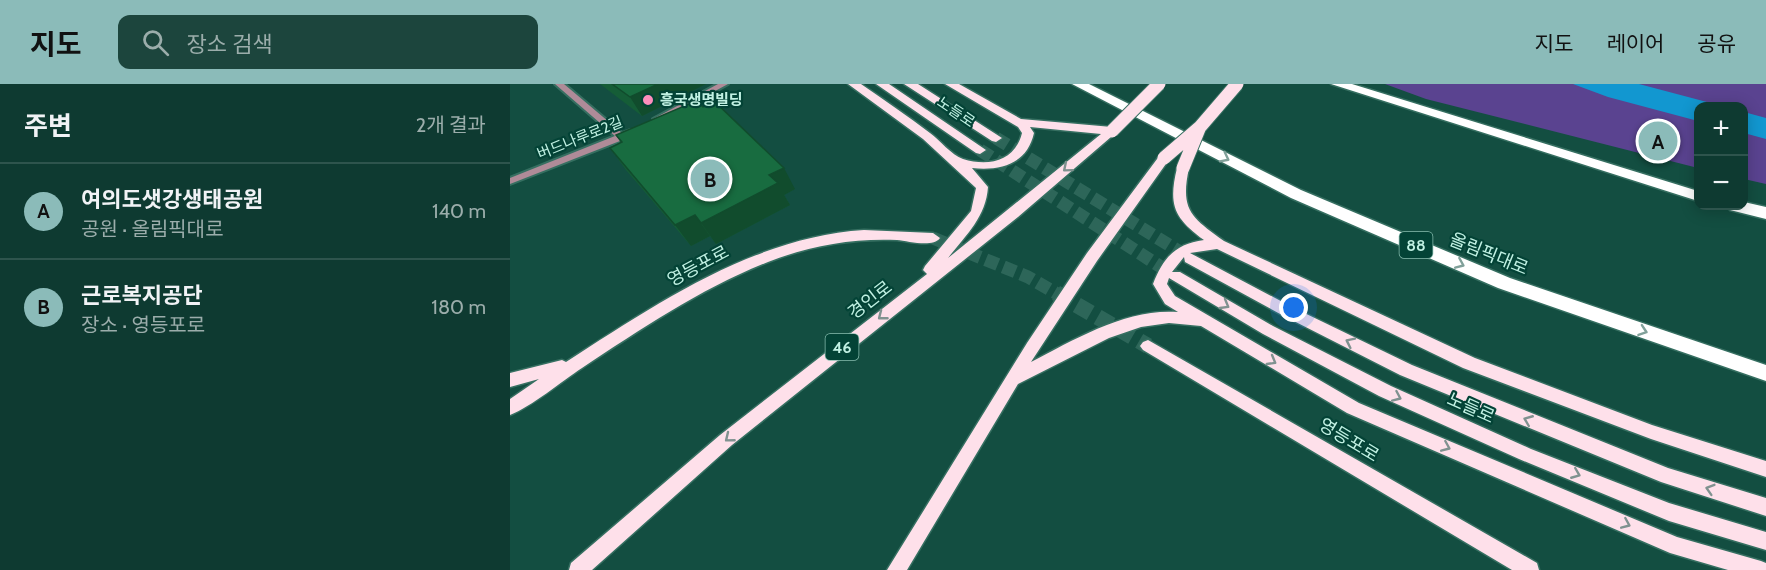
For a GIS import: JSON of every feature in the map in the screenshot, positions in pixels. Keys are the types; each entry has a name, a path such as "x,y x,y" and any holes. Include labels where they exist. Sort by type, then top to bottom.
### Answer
{"highway":[{"name":"올림픽대로","path":"1079,84 1296,194 1504,283 1766,373"},
{"path":"1338,84 1694,195"},
{"path":"1748,209 1766,213"}],"main road":[{"path":"854,84 927,136 982,187 977,213 911,293"},
{"name":"노들로","path":"882,84 980,150"},
{"name":"노들로","path":"910,84 996,138"},
{"path":"951,84 1007,118 1022,124 1028,134 1027,145 1021,154 991,166 956,161"},
{"name":"경인로","path":"578,570 726,440 1112,131 1159,84"},
{"path":"896,570 1092,256 1164,158 1200,127 1237,84"},
{"path":"1007,118 1043,126 1112,131"},
{"path":"1200,127 1177,190 1178,205 1193,224 1219,244 1469,363 1651,432 1766,469"},
{"name":"영등포로","path":"510,408 571,365 718,276 752,261 841,237 895,234 933,238"},
{"path":"1219,244 1184,249 1168,262 1160,284 1170,300 1353,408 1677,546 1761,570"},
{"name":"노들로","path":"1191,258 1406,370 1667,476 1766,507"},
{"name":"노들로","path":"1175,276 1268,330 1385,391 1525,454 1670,512 1766,541"},
{"path":"1015,378 1071,348 1126,326 1160,317 1203,321"},
{"name":"영등포로","path":"1148,346 1530,570"},
{"path":"510,380 571,365"}],"street":[{"path":"559,84 622,137"},
{"path":"652,121 723,84"},
{"name":"버드나루로2길","path":"510,181 622,137 642,126"}],"shaded area":[{"path":"1385,84 1766,84 1766,184 1748,180 1748,102 1694,102 1694,167 1426,99"}],"water":[{"path":"1573,84 1639,84 1707,102 1694,102 1694,120 1608,97"},
{"path":"1748,113 1766,118 1766,139 1748,134"}],"building":[{"path":"612,84 658,84 630,97"},
{"path":"696,101 703,107 715,102 784,168 769,175 778,183 701,223 695,215 675,225 610,148 622,142 616,135"}],"tunnel":[{"path":"996,138 1190,258"},
{"path":"980,150 1175,276"},
{"path":"933,238 1028,277 1059,295"},
{"path":"1056,293 1148,346"}],"place":[{"name":"흥국생명빌딩","path":"648,100"},
{"name":"여의도샛강생태공원","path":"1658,141"},
{"name":"근로복지공단","path":"710,179"}]}
